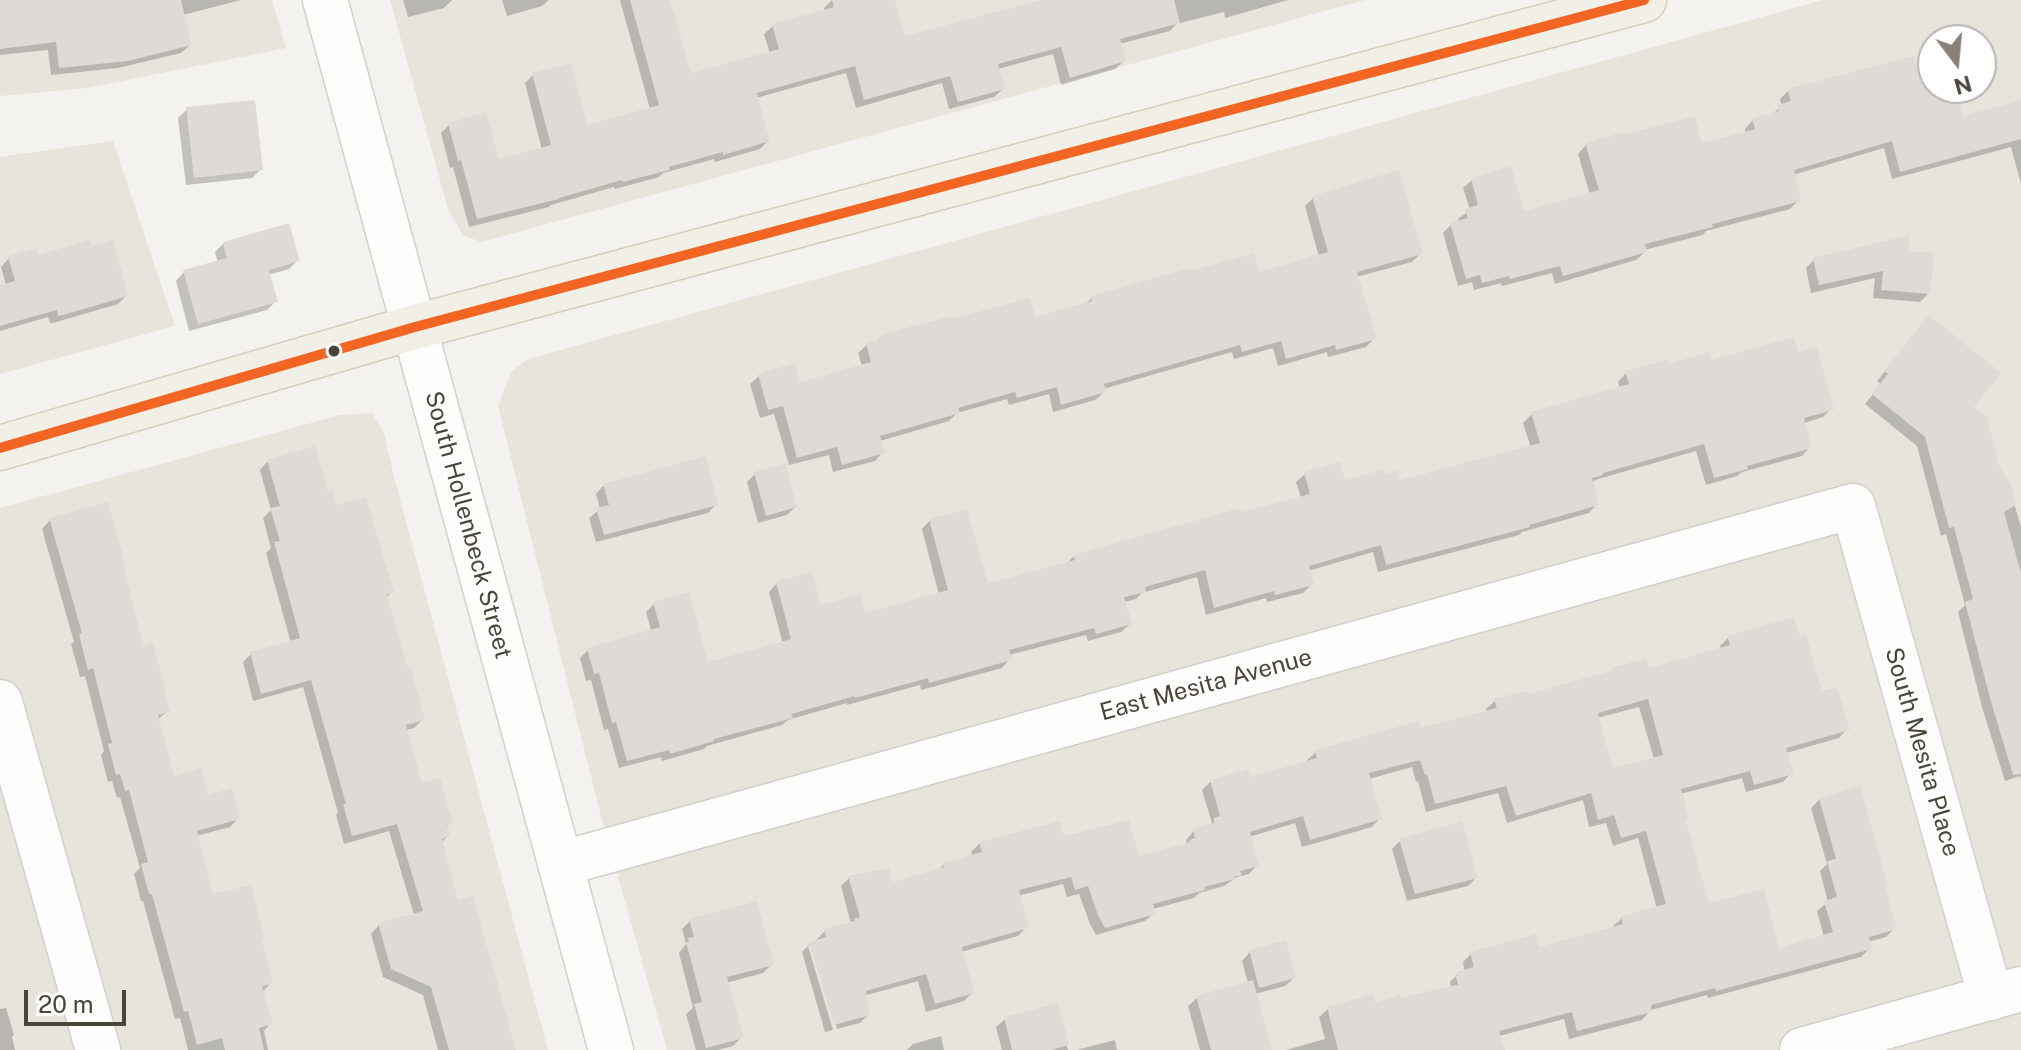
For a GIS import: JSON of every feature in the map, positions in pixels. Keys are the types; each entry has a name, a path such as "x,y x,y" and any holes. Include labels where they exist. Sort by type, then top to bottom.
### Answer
{"main road":[{"path":"0,448 415,327 1644,0"}],"street":[{"name":"South Hollenbeck Street","path":"325,0 611,1050"},
{"name":"East Mesita Avenue","path":"560,864 1853,506"},
{"name":"South Mesita Place","path":"1853,506 2006,993"},
{"path":"2,714 98,1050"},
{"path":"1802,1050 2006,993"}],"shaded area":[{"path":"0,0 272,0 286,48 87,88 0,96"},
{"path":"390,0 1365,0 481,242 463,235 448,209"},
{"path":"1823,0 2021,0 2021,1050 667,1050 602,820 498,406 511,372 528,359"},
{"path":"113,141 175,326 0,374 0,157"},
{"path":"372,413 384,433 548,1050 0,1050 0,508 340,415"}],"building":[{"path":"0,0 181,0 192,45 128,61 59,68 56,42 0,49"},
{"path":"630,0 670,0 691,73 779,49 772,24 834,7 832,0 895,0 905,36 1041,0 1174,0 1180,23 1120,39 1126,61 1070,78 1061,47 998,64 1005,89 958,102 950,76 864,100 855,66 757,93 770,141 477,219 448,123 486,112 499,159 551,145 532,73 571,63 587,125 659,105"},
{"path":"1914,56 1917,104 1960,104 1963,116 2021,100 2021,139 1900,172 1892,141 1794,170 1801,201 1645,244 1647,252 1563,276 1560,266 1482,283 1480,275 1466,279 1450,223 1468,218 1465,209 1478,205 1471,178 1511,166 1524,211 1599,190 1585,143 1695,116 1702,143 1755,129 1752,118 1779,111 1778,105 1791,101 1787,89"},
{"path":"255,100 263,170 194,178 186,107"},
{"path":"1399,170 1423,254 1357,272 1377,339 1336,350 1335,345 1286,359 1281,341 1242,352 1240,345 1104,384 1106,392 1061,405 1057,387 1017,398 1015,392 958,408 960,413 880,436 885,453 842,465 837,447 797,458 783,406 768,410 758,374 795,363 800,382 871,362 866,343 906,328 1030,298 1035,317 1092,301 1091,296 1254,253 1259,272 1328,252 1312,196"},
{"path":"289,223 300,261 269,270 278,302 198,324 183,270 227,258 223,242"},
{"path":"1910,235 1908,251 1934,253 1930,294 1881,290 1883,271 1819,285 1813,258"},
{"path":"90,240 92,246 113,240 128,296 63,315 58,316 57,310 0,326 0,285 15,281 8,256 36,248 38,255"},
{"path":"1929,315 2001,373 1974,407 1987,417 1999,465 2011,485 2016,505 2004,512 2021,573 2021,774 2013,775 1990,698 1965,602 1973,599 1954,527 1949,528 1925,437 1872,394 1888,374 1884,371"},
{"path":"1794,337 1799,352 1817,347 1834,410 1804,418 1812,448 1714,478 1704,444 1592,478 1599,505 1530,527 1386,565 1381,545 1309,566 1314,585 1275,595 1274,591 1214,608 1205,570 1145,587 1146,592 1124,597 1132,624 1096,634 1094,628 1009,650 1012,660 929,683 928,678 855,696 791,714 793,718 670,754 669,750 627,761 616,722 612,723 599,673 594,674 587,648 660,627 653,602 689,592 708,662 791,639 776,582 781,580 812,572 821,605 860,594 865,613 948,590 929,519 967,509 988,583 1075,560 1073,555 1240,508 1241,512 1310,494 1304,472 1340,462 1345,480 1384,469 1386,474 1398,470 1400,480 1540,443 1531,412 1629,384 1625,371 1667,360 1668,364 1710,352 1712,360"},
{"path":"315,446 328,491 332,490 336,505 366,497 394,593 387,594 425,720 406,725 422,783 440,778 453,824 447,825 450,836 442,839 458,900 473,896 516,1050 449,1050 431,987 391,969 378,923 423,911 397,824 352,836 311,680 261,694 250,652 300,638 274,542 280,541 270,508 280,506 267,460"},
{"path":"706,456 718,505 604,535 596,508 609,505 603,484"},
{"path":"786,463 797,507 766,516 754,472"},
{"path":"108,502 144,646 153,643 160,669 170,712 158,715 174,776 201,768 208,795 232,788 240,819 197,831 213,894 251,885 273,984 262,986 273,1024 259,1028 264,1050 225,1050 222,1038 197,1045 188,1011 184,1012 152,894 149,894 141,864 148,862 129,790 125,791 120,774 116,775 108,744 112,743 93,668 88,670 79,634 82,633 49,518"},
{"path":"1794,617 1800,637 1806,635 1822,691 1837,687 1850,730 1786,748 1794,774 1754,785 1750,771 1681,789 1689,820 1686,821 1709,903 1764,889 1779,948 1833,932 1824,901 1837,897 1827,861 1836,859 1819,798 1860,786 1897,929 1869,937 1872,949 1651,1005 1652,1012 1577,1031 1572,1012 1499,1031 1505,1050 1338,1050 1327,1007 1373,994 1376,1002 1460,984 1457,972 1474,967 1470,952 1536,934 1539,947 1623,924 1621,916 1666,904 1646,831 1621,838 1614,815 1598,820 1591,793 1516,816 1506,786 1435,804 1420,760 1369,773 1382,819 1310,840 1303,816 1250,832 1259,866 1240,871 1242,875 1235,879 1204,887 1205,890 1153,904 1156,914 1105,928 1088,886 1075,890 1071,877 1019,890 1029,928 962,947 975,993 935,1004 926,974 866,991 871,1015 834,1025 809,942 826,937 824,929 860,917 848,876 889,868 892,882 982,852 979,842 1060,821 1064,836 1129,820 1139,856 1190,842 1195,838 1193,829 1214,823 1214,818 1220,816 1210,780 1248,769 1250,777 1317,758 1315,750 1419,721 1420,728 1497,708 1494,699 1527,691 1528,694 1614,670 1613,667 1646,659 1649,668 1730,645 1727,636","holes":["1648,699 1663,755 1613,768 1598,713"]},
{"path":"1462,821 1478,878 1415,894 1399,839"},
{"path":"757,901 774,965 727,977 744,1038 706,1048 694,1004 702,1002 686,942 694,937 689,919"},
{"path":"1286,940 1296,978 1259,988 1249,950"},
{"path":"1253,980 1272,1050 1211,1050 1196,996"},
{"path":"1058,1003 1069,1045 1051,1050 1012,1050 1004,1017"}],"transit line":[{"path":"0,448 415,327 1644,0"}]}
